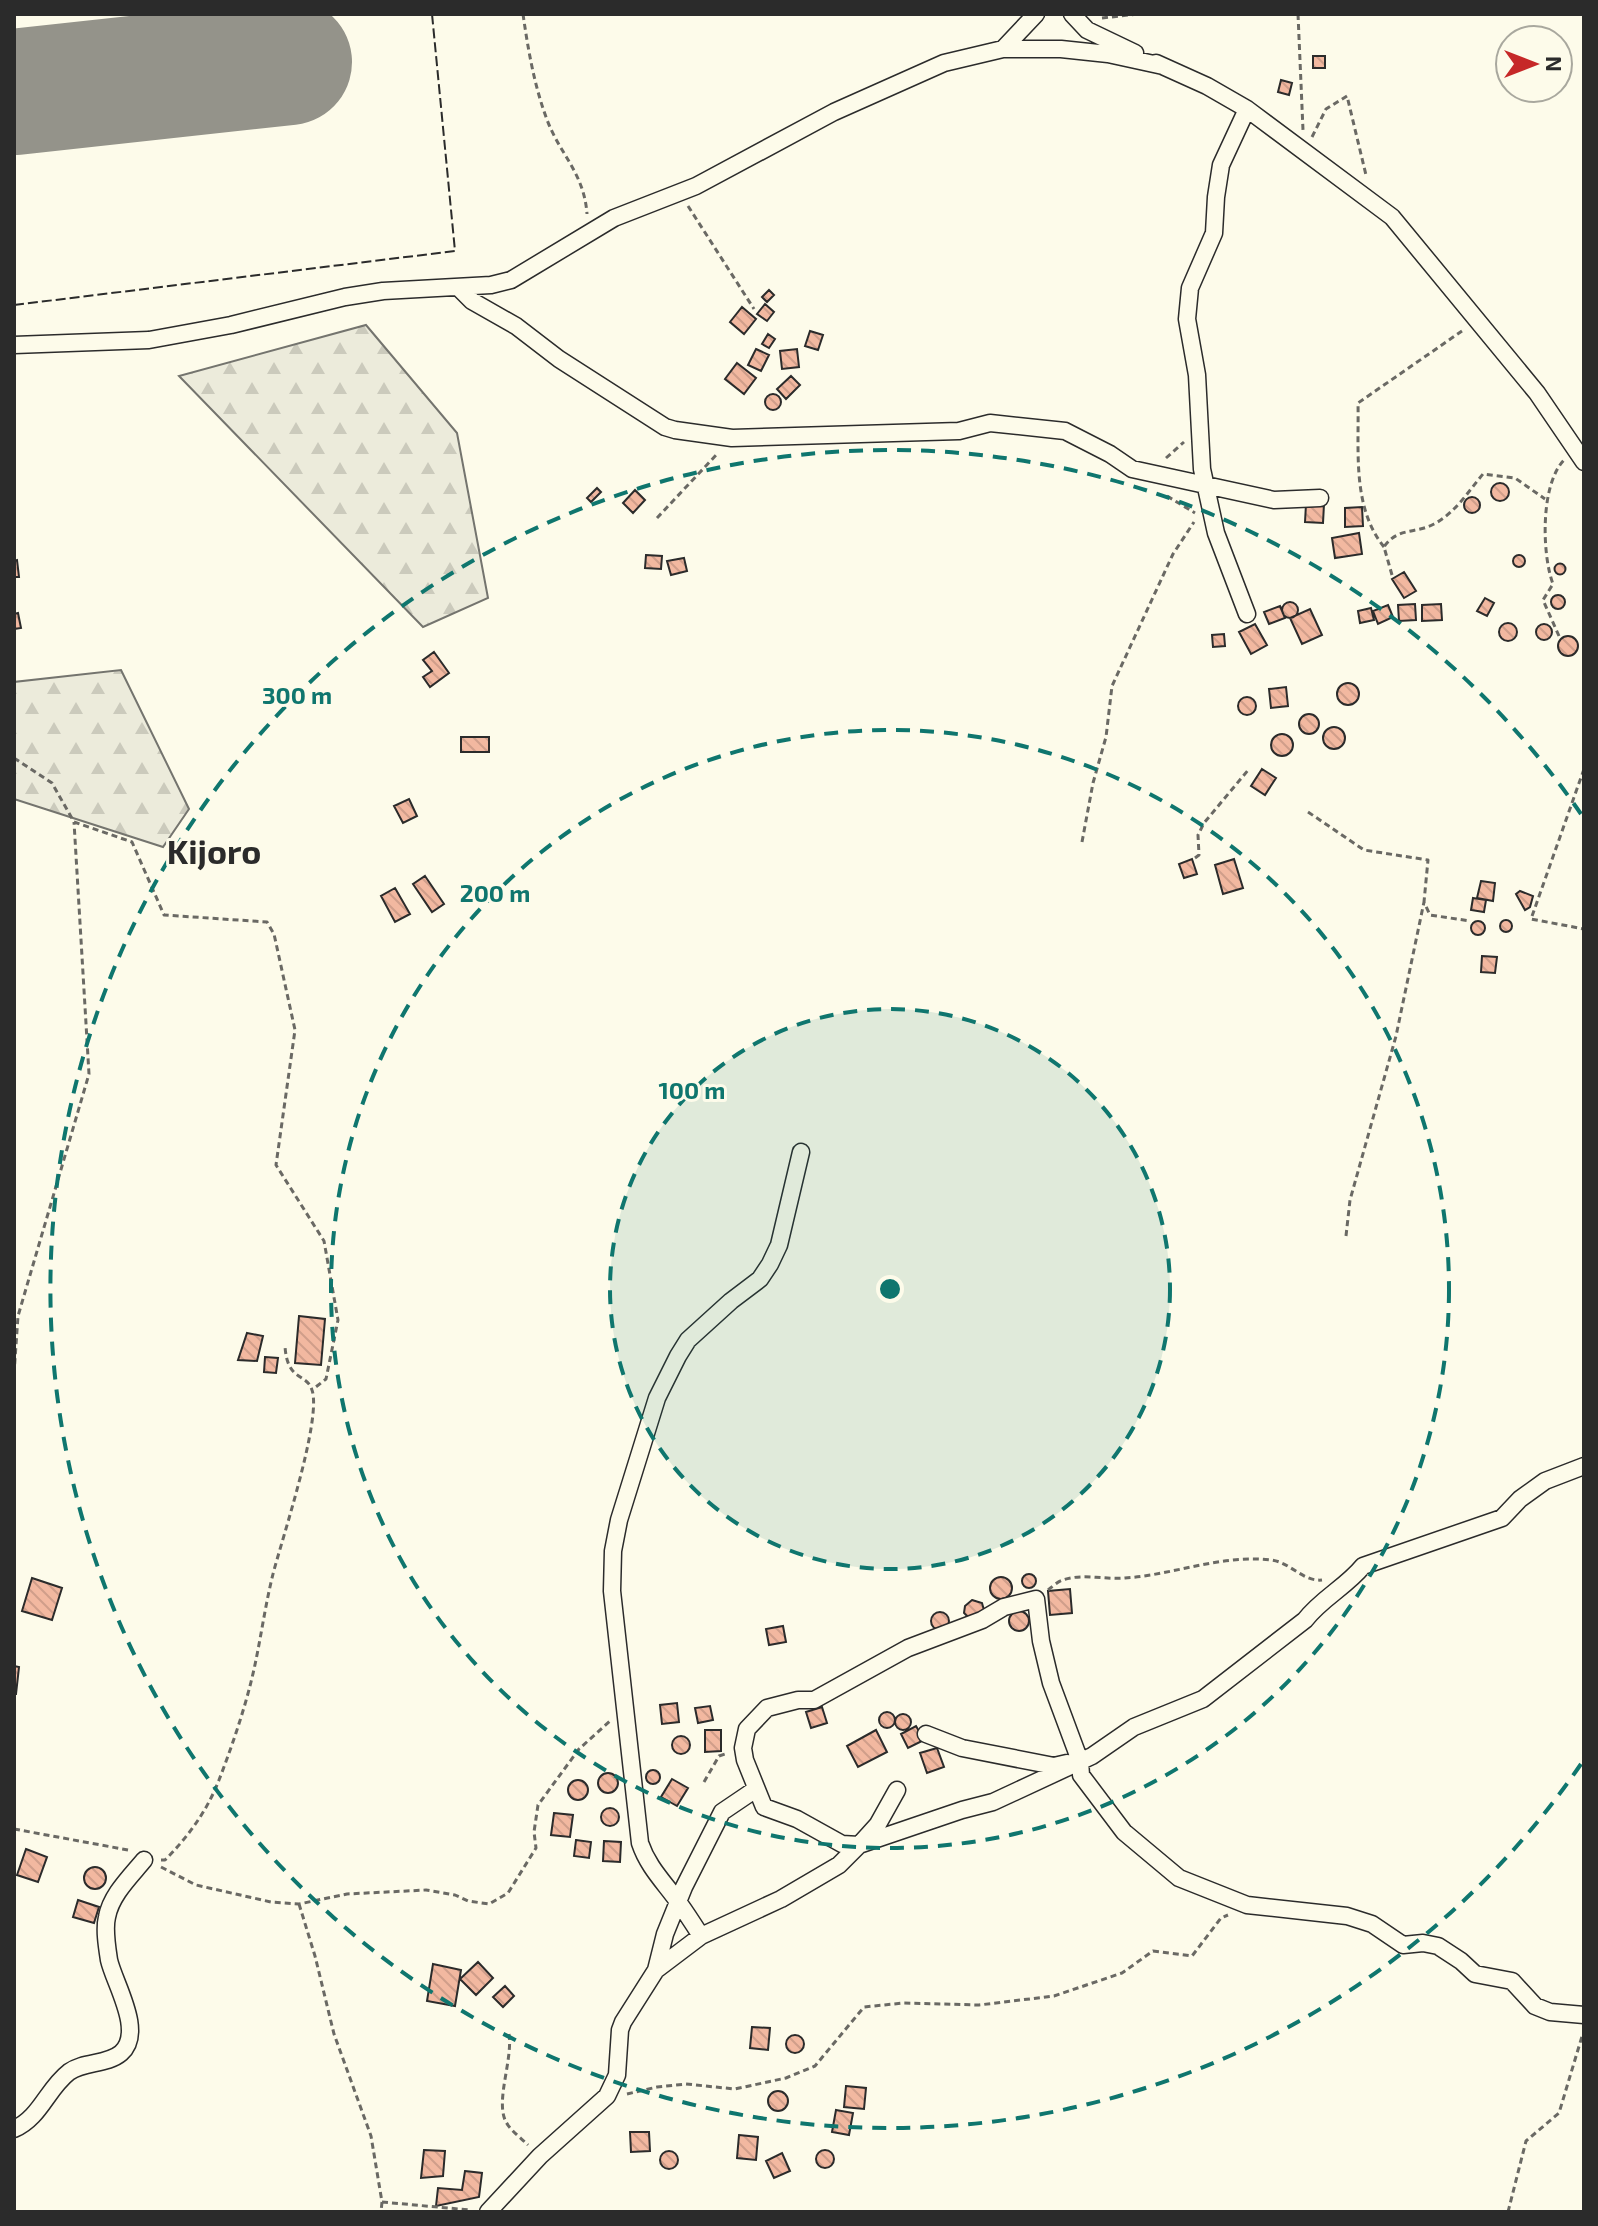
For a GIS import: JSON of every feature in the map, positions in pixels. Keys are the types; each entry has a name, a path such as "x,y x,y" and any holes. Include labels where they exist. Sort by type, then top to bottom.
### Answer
{"street":[{"path":"1003,49 1036,14"},
{"path":"1072,14 1093,34 1207,86 1247,109 1402,228 1537,393 1580,455"},
{"path":"14,345 149,340 231,325 345,297 383,291 491,285 511,280 614,218 681,192 834,112 944,63 1003,49 1061,49 1163,66"},
{"path":"1247,109 1221,165 1214,233 1190,288 1187,319 1197,375 1205,484 1224,557 1247,614"},
{"path":"458,287 483,309 516,326 559,359 665,427 689,433 732,438 959,431 990,423 1008,424 1072,434 1132,469 1274,500 1320,498"},
{"path":"701,1936 645,1859 640,1843 614,1608 613,1551 645,1429 657,1398 688,1340 760,1279 770,1264 779,1245 801,1152"},
{"path":"1584,1466 1545,1481 1520,1499 1502,1518 1363,1566 1305,1620 1203,1699 1134,1727 1080,1761 993,1802 859,1845 842,1844 797,1819 764,1807 743,1748 747,1729 767,1708 798,1700 814,1700 908,1648 982,1620 1004,1607 1036,1599 1041,1641 1051,1683 1080,1761 1081,1775 1124,1832 1179,1878 1247,1905 1347,1916 1372,1924 1403,1945 1423,1943 1438,1946 1475,1974 1512,1981 1535,2006 1550,2012 1584,2015"},
{"path":"926,1734 962,1748 1042,1764 1054,1766 1080,1761"},
{"path":"488,2212 540,2156 607,2096 617,2075 620,2030 656,1970 665,1934 704,1844 722,1812 756,1789"},
{"path":"656,1970 701,1936 781,1899 839,1865 878,1824 897,1790"},
{"path":"14,2129 32,2118 70,2072 112,2058 126,2046 129,2027 127,2010 109,1960 106,1918 118,1892 144,1860"}],"path":[{"path":"523,14 528,49 547,119 585,192 588,234"},
{"path":"1298,14 1304,152"},
{"path":"1304,152 1326,109 1347,96 1367,180 1368,199"},
{"path":"681,192 695,220 754,309"},
{"path":"1392,575 1384,547 1375,535 1360,492 1358,403 1477,320"},
{"path":"1150,472 1199,424"},
{"path":"657,518 732,438"},
{"path":"1559,636 1543,600 1553,584 1545,564 1545,499 1559,465 1580,455"},
{"path":"1384,547 1393,536 1406,530 1432,526 1449,514 1483,474 1515,478 1545,499"},
{"path":"1082,842 1093,783 1103,750 1112,686 1173,554 1199,516 1161,491"},
{"path":"14,758 52,783 74,822 89,1074 18,1316 14,1374"},
{"path":"1195,858 1199,855 1198,835 1204,823 1249,769"},
{"path":"1584,769 1531,919 1584,929"},
{"path":"1308,812 1364,850 1428,860 1424,902 1396,1036 1350,1200 1346,1236"},
{"path":"74,822 132,842 164,915 267,922 274,934 295,1030 276,1165 324,1241 338,1320 326,1379 312,1390"},
{"path":"1424,902 1430,915 1470,921"},
{"path":"144,1860 165,1860 201,1818 220,1778 251,1682 261,1621 311,1433 312,1390 295,1375 286,1360 285,1346"},
{"path":"1036,1599 1062,1580 1093,1576 1123,1579 1245,1559 1277,1561 1316,1581 1327,1579"},
{"path":"14,1829 127,1849 196,1885 271,1902 299,1904 347,1894 408,1890 455,1895 481,1904 498,1901 508,1893 536,1848 534,1832 538,1805 579,1749 625,1707"},
{"path":"704,1782 719,1756 743,1748"},
{"path":"299,1904 334,2034 371,2136 381,2212"},
{"path":"607,2096 686,2084 735,2089 786,2078 815,2066 864,2007 903,2003 979,2005 1054,1996 1122,1973 1153,1951 1192,1956 1221,1918 1247,1905"},
{"path":"1508,2212 1526,2141 1559,2113 1584,2030"},
{"path":"509,2034 511,2048 503,2104 505,2120 540,2156"},
{"path":"382,2202 480,2212"}],"green space":[{"path":"366,325 457,433 488,598 423,627 179,376"},
{"path":"121,670 189,809 163,847 14,799 14,682"}],"building":[{"path":"1313,56 1325,56 1325,68 1313,68"},
{"path":"1281,80 1292,83 1289,95 1278,92"},
{"path":"769,290 774,295 767,302 762,297"},
{"path":"765,304 774,312 767,321 757,314"},
{"path":"742,307 756,319 744,334 730,322"},
{"path":"810,331 823,335 818,350 805,346"},
{"path":"768,334 775,339 769,348 762,344"},
{"path":"756,349 769,355 761,371 748,365"},
{"path":"797,349 799,367 782,369 780,351"},
{"path":"737,363 756,378 744,394 725,379"},
{"path":"791,376 800,385 786,399 777,389"},
{"path":"770,394 776,394 781,402 779,408 770,410 765,405 765,399"},
{"path":"1500,483 1509,492 1500,501 1491,492"},
{"path":"597,488 601,492 591,502 587,498"},
{"path":"635,490 645,500 633,513 623,503"},
{"path":"1472,497 1478,499 1478,511 1472,513 1466,511 1464,505 1466,499"},
{"path":"1306,504 1324,504 1323,523 1305,522"},
{"path":"1362,507 1363,526 1345,527 1345,508"},
{"path":"1359,533 1362,554 1335,558 1332,538"},
{"path":"646,555 662,556 661,569 645,568"},
{"path":"1514,556 1524,556 1524,566 1514,566"},
{"path":"684,558 687,571 671,575 667,561"},
{"path":"17,560 19,577 14,577 14,561"},
{"path":"1560,563 1566,569 1560,575 1554,569"},
{"path":"1404,572 1416,591 1404,598 1392,579"},
{"path":"1558,595 1565,602 1558,609 1551,602"},
{"path":"1485,598 1494,603 1487,616 1477,611"},
{"path":"1290,602 1298,610 1290,618 1282,610"},
{"path":"1415,604 1416,620 1399,621 1398,605"},
{"path":"1441,604 1442,620 1422,621 1422,605"},
{"path":"1388,605 1393,617 1378,624 1373,611"},
{"path":"1280,606 1285,618 1269,624 1264,612"},
{"path":"1371,608 1374,620 1360,623 1358,611"},
{"path":"1310,609 1322,635 1302,644 1290,618"},
{"path":"18,613 21,628 14,629 14,614"},
{"path":"1508,623 1517,632 1508,641 1499,632"},
{"path":"1255,624 1267,645 1251,654 1239,632"},
{"path":"1544,624 1550,626 1550,638 1544,640 1538,638 1536,632 1538,626"},
{"path":"1224,634 1225,646 1213,647 1212,635"},
{"path":"1564,636 1572,636 1578,646 1572,656 1564,656 1558,650 1558,642"},
{"path":"434,652 449,673 430,687 423,677 432,671 423,660"},
{"path":"1348,683 1356,686 1359,694 1356,702 1348,705 1340,702 1337,694 1340,686"},
{"path":"1286,687 1288,706 1271,708 1269,689"},
{"path":"1247,697 1256,706 1247,715 1238,706"},
{"path":"1309,714 1316,717 1319,724 1316,731 1309,734 1302,731 1299,724 1302,717"},
{"path":"1334,727 1342,730 1345,738 1342,746 1334,749 1326,746 1323,738 1326,730"},
{"path":"1282,734 1293,745 1282,756 1271,745"},
{"path":"461,737 489,737 489,752 461,752"},
{"path":"1262,769 1276,778 1265,795 1251,786"},
{"path":"409,799 417,816 403,823 394,806"},
{"path":"1192,859 1197,874 1184,878 1179,864"},
{"path":"1234,859 1243,888 1223,894 1215,865"},
{"path":"425,876 444,904 432,912 413,884"},
{"path":"1481,881 1495,883 1493,901 1477,898"},
{"path":"395,888 410,914 395,922 381,896"},
{"path":"1520,891 1533,896 1530,907 1525,910 1516,894"},
{"path":"1473,898 1486,900 1484,912 1471,910"},
{"path":"1506,920 1512,926 1506,932 1500,926"},
{"path":"1478,921 1485,928 1478,935 1471,928"},
{"path":"1482,956 1497,957 1495,973 1481,972"},
{"path":"299,1316 325,1319 321,1365 295,1363"},
{"path":"247,1333 263,1336 257,1361 238,1360"},
{"path":"265,1357 278,1358 276,1373 264,1372"},
{"path":"1029,1574 1036,1581 1029,1588 1022,1581"},
{"path":"1001,1577 1009,1580 1012,1588 1009,1596 1001,1599 993,1596 990,1588 993,1580"},
{"path":"32,1578 62,1588 52,1620 22,1611"},
{"path":"1070,1589 1072,1613 1050,1615 1048,1591"},
{"path":"972,1600 982,1603 984,1610 971,1620 964,1613 965,1606"},
{"path":"1019,1611 1026,1614 1029,1621 1026,1628 1019,1631 1012,1628 1009,1621 1012,1614"},
{"path":"940,1612 949,1621 940,1630 931,1621"},
{"path":"783,1626 786,1642 769,1645 766,1629"},
{"path":"14,1666 19,1667 16,1694 14,1694"},
{"path":"677,1703 679,1722 662,1724 660,1705"},
{"path":"710,1706 713,1720 698,1723 695,1708"},
{"path":"822,1707 827,1723 811,1728 806,1712"},
{"path":"884,1712 890,1712 895,1720 893,1726 884,1728 879,1723 879,1717"},
{"path":"903,1714 909,1716 909,1728 903,1730 897,1728 895,1722 897,1716"},
{"path":"916,1726 924,1740 908,1748 901,1734"},
{"path":"705,1730 721,1730 721,1751 705,1752"},
{"path":"876,1730 887,1752 858,1767 847,1746"},
{"path":"681,1736 690,1745 681,1754 672,1745"},
{"path":"937,1748 944,1767 927,1773 920,1753"},
{"path":"653,1770 660,1777 653,1784 646,1777"},
{"path":"608,1773 615,1776 618,1783 615,1790 608,1793 601,1790 598,1783 601,1776"},
{"path":"672,1779 688,1788 677,1806 661,1797"},
{"path":"578,1780 585,1783 588,1790 585,1797 578,1800 571,1797 568,1790 571,1783"},
{"path":"610,1808 619,1817 610,1826 601,1817"},
{"path":"554,1813 573,1815 570,1837 551,1835"},
{"path":"576,1840 591,1842 589,1858 574,1856"},
{"path":"604,1841 621,1842 620,1862 603,1861"},
{"path":"26,1849 47,1857 38,1882 17,1875"},
{"path":"95,1867 103,1870 106,1878 103,1886 95,1889 87,1886 84,1878 87,1870"},
{"path":"78,1900 99,1907 94,1923 73,1917"},
{"path":"478,1962 493,1978 476,1995 460,1979"},
{"path":"433,1964 461,1970 455,2006 427,2001"},
{"path":"505,1986 514,1996 503,2007 493,1997"},
{"path":"752,2027 770,2028 768,2050 750,2048"},
{"path":"795,2035 804,2044 795,2053 786,2044"},
{"path":"846,2086 866,2088 864,2109 844,2107"},
{"path":"778,2091 785,2094 788,2101 785,2108 778,2111 771,2108 768,2101 771,2094"},
{"path":"836,2110 853,2113 849,2135 832,2132"},
{"path":"630,2132 649,2132 650,2151 631,2152"},
{"path":"739,2135 758,2137 756,2160 737,2158"},
{"path":"424,2150 445,2151 443,2176 421,2178"},
{"path":"821,2150 829,2150 834,2159 832,2166 821,2168 816,2163 816,2155"},
{"path":"669,2151 678,2160 669,2169 660,2160"},
{"path":"782,2153 790,2171 774,2178 766,2161"},
{"path":"465,2171 482,2173 479,2197 436,2206 438,2188 462,2190"}],"runway":[{"path":"14,92 289,62"}],"fence":[{"path":"14,305 455,251 432,14"}],"district":[{"name":"Kijoro","path":"214,850"}]}
